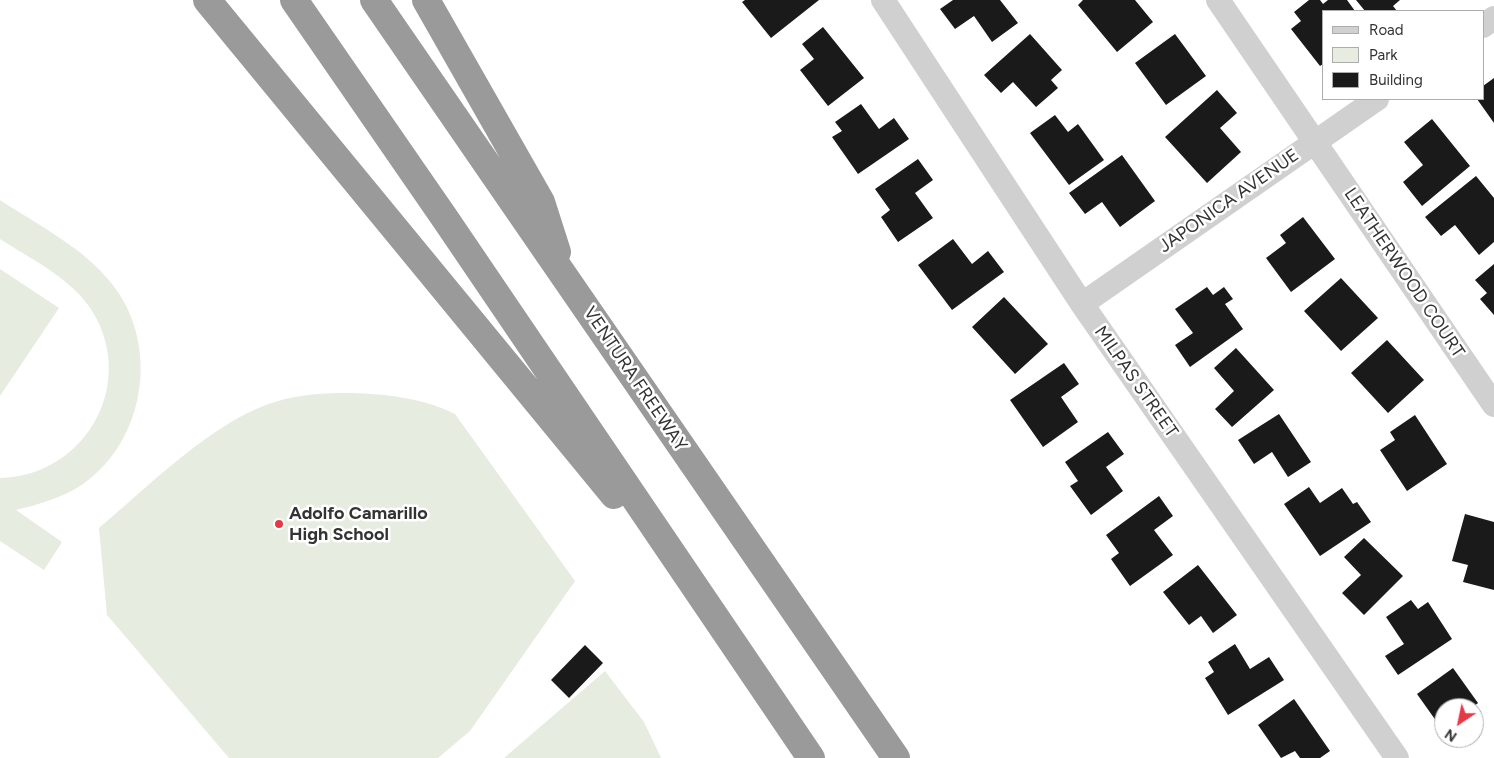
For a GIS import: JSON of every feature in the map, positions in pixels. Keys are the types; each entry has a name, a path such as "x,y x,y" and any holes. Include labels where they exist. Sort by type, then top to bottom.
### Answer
{"highway":[{"path":"206,0 720,625"},
{"path":"294,0 811,758"},
{"name":"VENTURA FREEWAY","path":"374,0 896,758"},
{"path":"426,0 541,202 565,277"}],"street":[{"name":"MILPAS STREET","path":"882,0 1082,304 1397,758"},
{"name":"LEATHERWOOD COURT","path":"1218,0 1494,405"},
{"name":"JAPONICA AVENUE","path":"1082,304 1376,100"}],"green space":[{"path":"0,200 74,248 101,271 112,284 127,308 137,334 141,362 139,390 133,417 121,443 104,465 83,484 67,493 42,503 16,510 62,542 44,570 0,541 0,478 31,473 59,460 81,441 97,418 106,391 109,362 103,333 88,305 59,276 0,239"},
{"path":"0,269 59,308 0,396"},
{"path":"351,393 378,394 404,398 430,404 455,414 575,581 470,731 438,758 229,758 107,615 99,528 182,456 205,439 252,411 294,397"},
{"path":"605,671 644,722 661,758 504,758"}],"building":[{"path":"745,0 819,0 771,38 742,2"},
{"path":"953,0 1000,0 1018,23 992,42 974,16 955,29 940,9"},
{"path":"1083,0 1135,0 1153,22 1117,52 1078,5"},
{"path":"1309,0 1320,0 1323,4 1328,0 1347,0 1354,10 1322,10 1322,65 1320,66 1291,29 1301,21 1294,12"},
{"path":"1356,0 1400,0 1393,6 1396,10 1364,10"},
{"path":"823,27 864,78 828,106 800,70 814,59 802,44"},
{"path":"1030,34 1062,70 1051,80 1058,88 1036,107 1013,82 1001,93 984,75"},
{"path":"1175,34 1206,76 1166,105 1135,63"},
{"path":"1494,78 1494,123 1478,100 1484,100 1484,85"},
{"path":"1217,90 1237,113 1220,128 1241,152 1207,183 1165,137"},
{"path":"861,104 879,129 894,118 909,139 858,174 832,137 842,131 835,122"},
{"path":"1055,115 1068,132 1078,124 1104,160 1069,185 1030,133"},
{"path":"1432,119 1470,166 1422,206 1403,182 1423,165 1404,142"},
{"path":"1122,155 1155,201 1120,227 1102,202 1085,214 1069,193"},
{"path":"918,159 933,180 915,193 933,218 898,242 881,217 890,210 875,189"},
{"path":"1476,176 1494,198 1494,242 1479,255 1455,225 1441,236 1425,217"},
{"path":"1303,217 1335,259 1291,292 1266,258 1286,243 1280,235"},
{"path":"953,239 972,264 988,251 1004,272 952,310 918,265"},
{"path":"1494,264 1494,315 1480,299 1487,293 1475,280"},
{"path":"1341,278 1378,318 1341,351 1304,311"},
{"path":"1207,287 1213,295 1224,287 1233,299 1225,304 1243,329 1190,367 1175,345 1193,333 1175,309"},
{"path":"1004,297 1048,344 1015,374 972,327"},
{"path":"1387,340 1424,380 1388,413 1351,373"},
{"path":"1236,348 1274,390 1232,427 1215,409 1234,391 1214,368"},
{"path":"1064,363 1079,384 1061,397 1078,422 1043,447 1010,400"},
{"path":"1279,414 1311,462 1288,477 1272,452 1254,464 1238,440"},
{"path":"1415,415 1447,464 1407,491 1380,450 1395,440 1390,432"},
{"path":"1108,432 1124,454 1106,467 1123,491 1091,515 1070,486 1078,481 1065,462"},
{"path":"1309,487 1320,503 1342,488 1353,504 1357,502 1371,522 1320,556 1284,504"},
{"path":"1159,496 1173,516 1154,530 1173,555 1130,586 1111,559 1119,553 1106,535"},
{"path":"1465,514 1494,522 1494,590 1463,582 1468,565 1452,561"},
{"path":"1364,538 1403,576 1364,615 1342,593 1361,575 1344,557"},
{"path":"1198,565 1237,615 1213,633 1201,616 1189,625 1163,592"},
{"path":"1411,600 1418,609 1428,602 1452,639 1398,675 1385,656 1404,644 1386,617"},
{"path":"1235,644 1250,669 1269,657 1284,680 1228,715 1205,678 1214,672 1208,662"},
{"path":"585,645 603,663 569,698 551,680"},
{"path":"1453,668 1474,698 1434,698 1434,718 1417,694"},
{"path":"1294,699 1330,751 1320,758 1300,758 1295,751 1281,758 1258,725"}],"place":[{"name":"Adolfo Camarillo High School","path":"279,524"}]}
